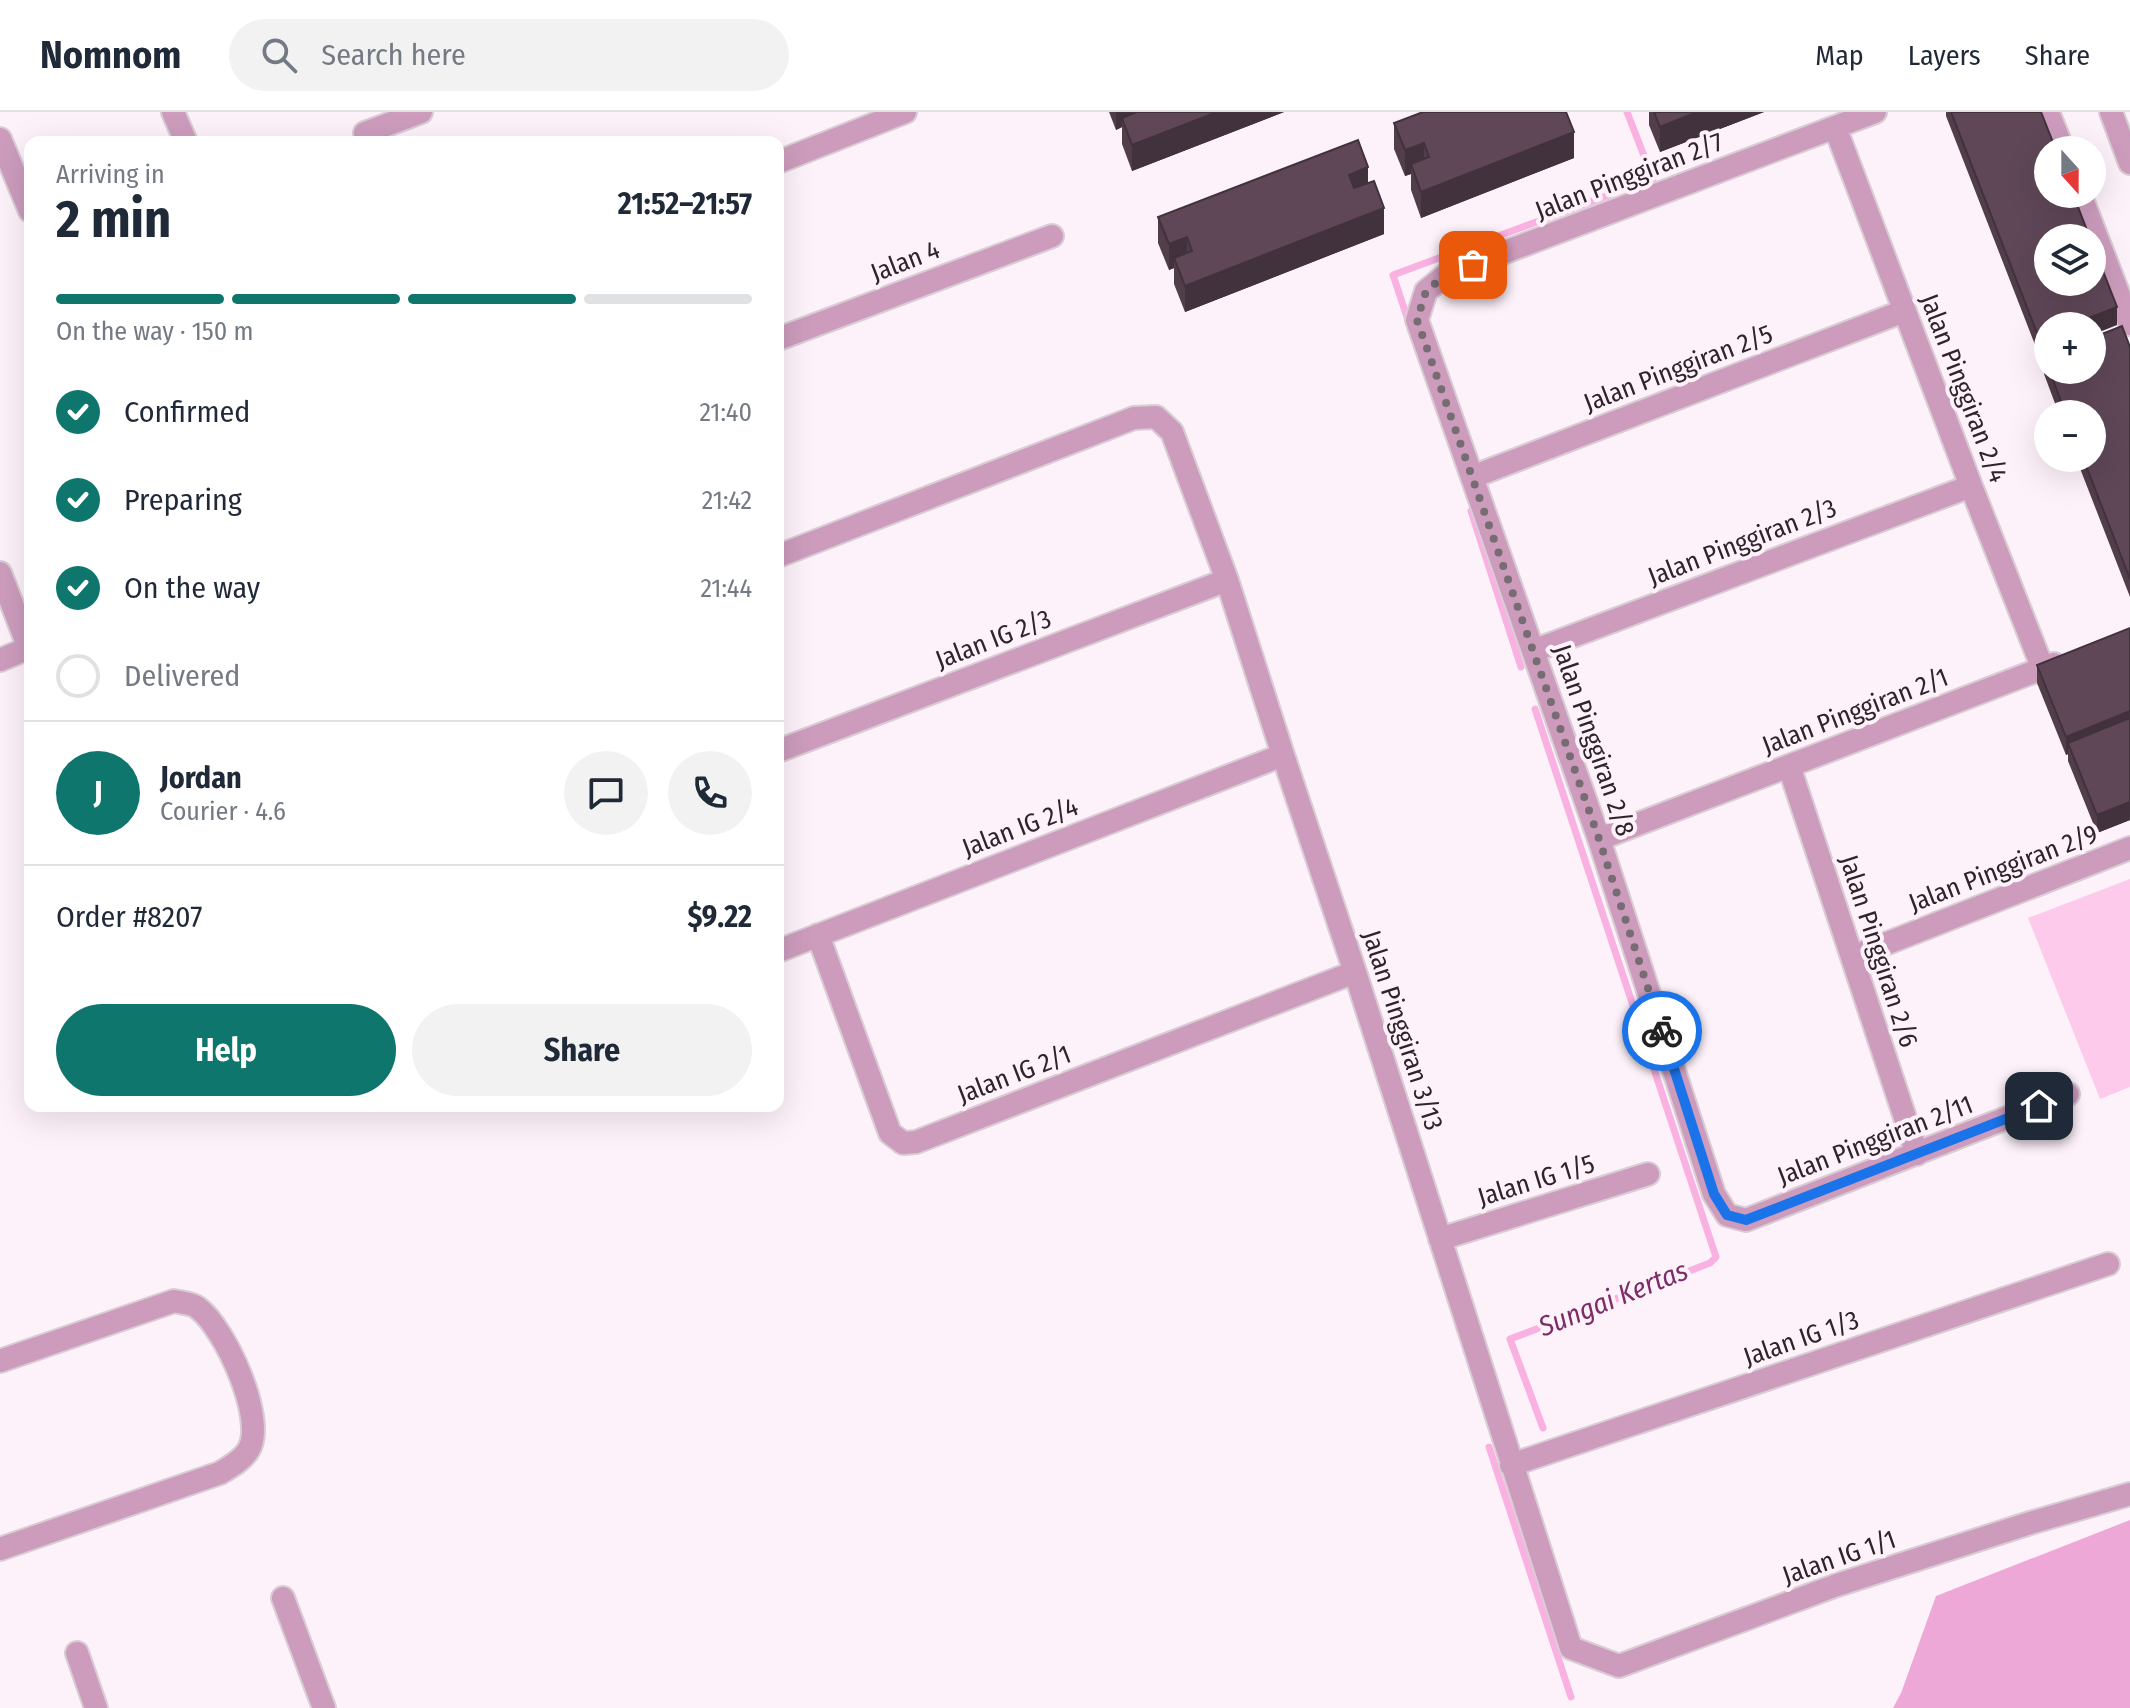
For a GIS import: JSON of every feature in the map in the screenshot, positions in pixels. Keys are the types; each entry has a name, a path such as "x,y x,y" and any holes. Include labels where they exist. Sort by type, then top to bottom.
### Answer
{"street":[{"path":"173,112 183,136"},
{"path":"364,129 421,112"},
{"path":"784,160 905,112"},
{"name":"Jalan Pinggiran 2/7","path":"1447,274 1875,112"},
{"path":"2048,112 2057,136"},
{"path":"2111,112 2130,163"},
{"name":"Jalan Pinggiran 2/4","path":"1835,127 2043,669"},
{"path":"0,139 24,197"},
{"path":"2085,208 2130,324"},
{"name":"Jalan 4","path":"784,337 1052,236"},
{"name":"Jalan Pinggiran 2/8","path":"1447,274 1426,291 1417,320 1599,839 1714,1194 1727,1215 1746,1220"},
{"name":"Jalan Pinggiran 2/5","path":"1472,477 1904,311"},
{"name":"Jalan Pinggiran 3/13","path":"784,554 1134,418 1156,417 1172,432 1227,580 1571,1648"},
{"name":"Jalan Pinggiran 2/3","path":"1533,651 1971,486"},
{"path":"0,573 24,635"},
{"name":"Jalan IG 2/3","path":"784,749 1227,580"},
{"path":"0,660 24,650"},
{"name":"Jalan Pinggiran 2/1","path":"1599,839 2072,657"},
{"name":"Jalan IG 2/4","path":"784,949 1283,755"},
{"name":"Jalan Pinggiran 2/6","path":"1789,766 1917,1154"},
{"name":"Jalan Pinggiran 2/9","path":"1852,957 2130,848"},
{"name":"Jalan IG 2/1","path":"818,935 890,1133 903,1143 916,1142 1355,972"},
{"name":"Jalan Pinggiran 2/11","path":"1746,1220 2068,1094"},
{"name":"Jalan IG 1/5","path":"1440,1239 1648,1174"},
{"name":"Jalan IG 1/3","path":"1511,1465 2108,1264"},
{"path":"0,1361 174,1301 196,1306 214,1324 240,1372 255,1428 249,1449 238,1462 220,1473 0,1549"},
{"name":"Jalan IG 1/1","path":"1571,1648 1619,1666 1837,1585 2130,1494"},
{"path":"283,1598 324,1708"},
{"path":"77,1653 96,1708"}],"shaded area":[{"path":"2130,879 2130,1087 2100,1099 2028,918"},
{"path":"2130,1520 2130,1708 1893,1708 1936,1596"}],"building":[{"path":"1137,112 1217,112 1132,145 1122,118"},
{"path":"1423,112 1566,112 1574,132 1421,192 1411,164 1429,157 1424,143 1405,150 1394,123"},
{"path":"1654,112 1697,112 1660,127"},
{"path":"1951,112 2041,112 2050,136 2034,136 2034,208 2078,208 2085,224 2034,224 2034,296 2106,296 2106,279 2117,307 2104,312 2034,312 2034,325"},
{"path":"1358,140 1368,167 1349,175 1354,188 1374,181 1384,208 1185,286 1174,258 1192,251 1187,237 1169,244 1158,217"},
{"path":"2122,326 2130,347 2130,579 2088,472 2106,472 2106,400 2061,400 2054,384 2106,384 2106,332"},
{"path":"2130,628 2130,711 2066,737 2037,665"},
{"path":"2130,718 2130,802 2097,815 2068,743"}],"waterway":[{"name":"Sungai Kertas","path":"1627,112 1653,179"},
{"name":"Sungai Kertas","path":"1409,323 1393,275 1609,195"},
{"path":"1471,511 1521,667"},
{"name":"Sungai Kertas","path":"1535,709 1716,1257 1710,1263 1510,1339 1543,1428"},
{"name":"Sungai Kertas","path":"1489,1447 1571,1697"}],"way so far":[{"path":"1473,265 1447,274 1426,291 1417,320 1599,839 1662,1031"}],"route":[{"path":"1662,1031 1714,1194 1727,1215 1746,1220 2039,1106"}]}
